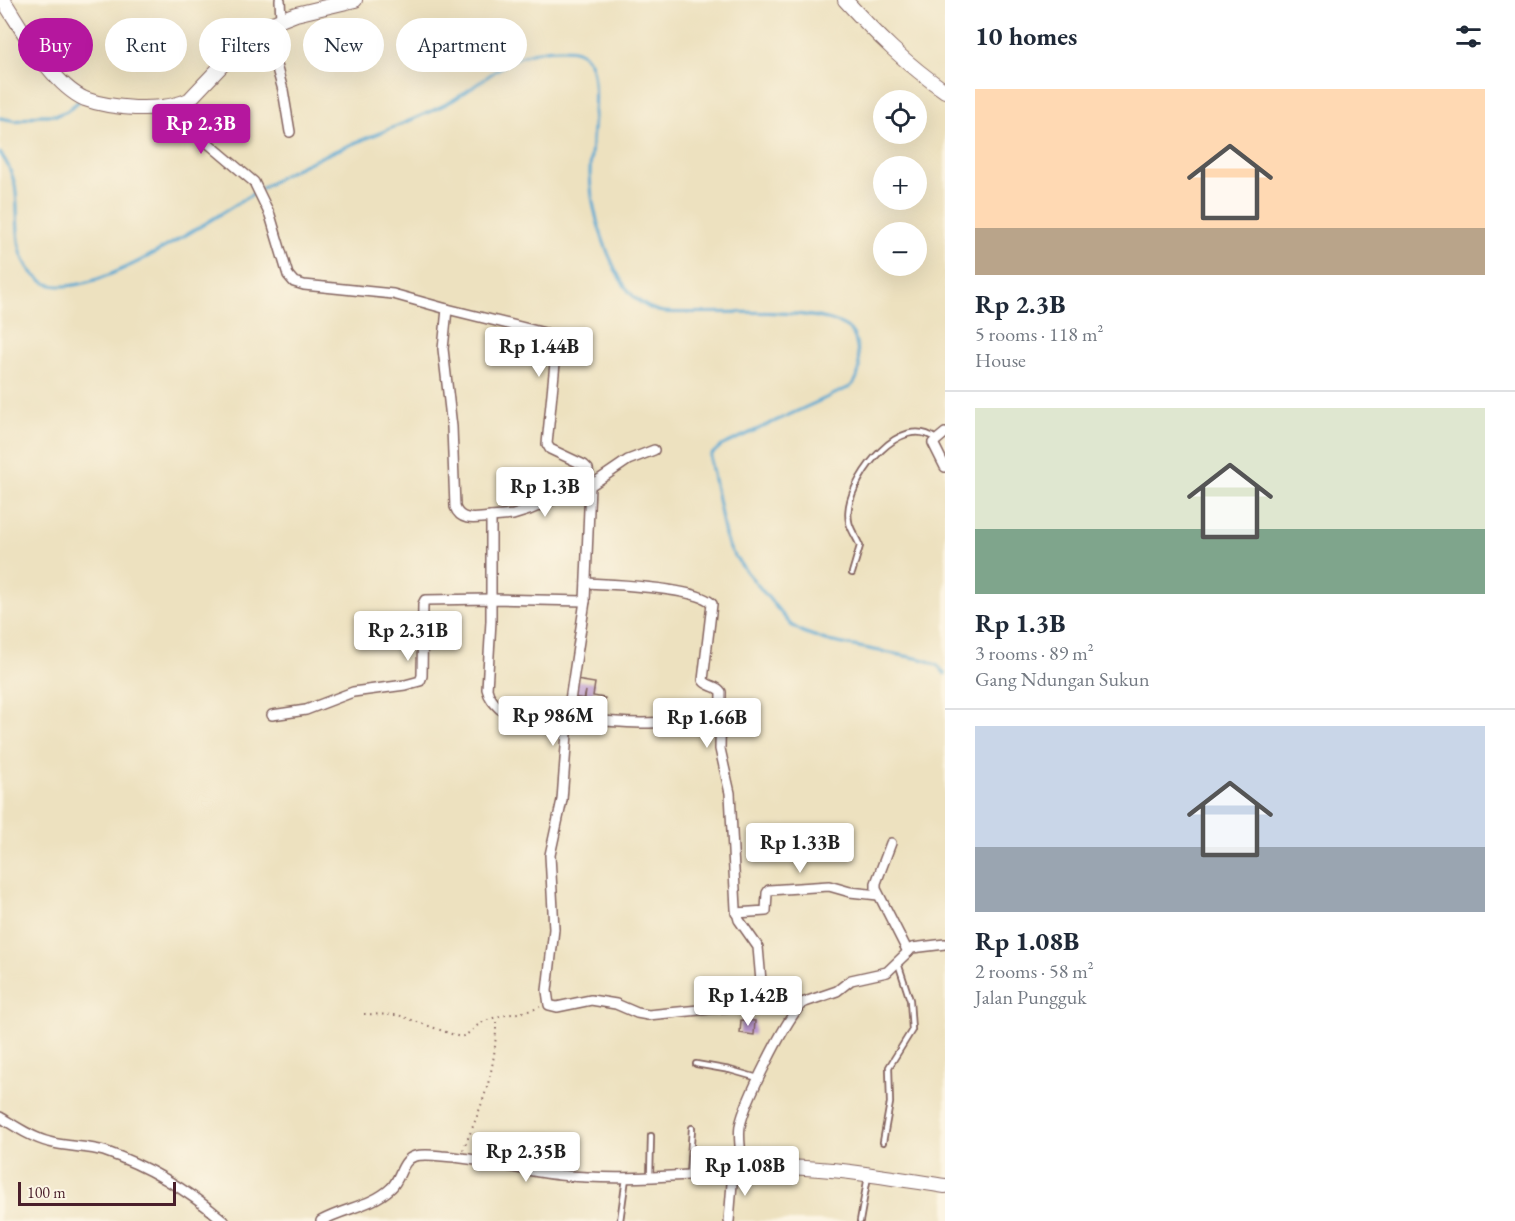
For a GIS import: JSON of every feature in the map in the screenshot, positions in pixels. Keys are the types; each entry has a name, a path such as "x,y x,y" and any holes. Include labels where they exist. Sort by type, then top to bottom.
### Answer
{"street":[{"path":"3,0 55,75 79,96 111,106 159,109 178,105 189,99 215,72"},
{"path":"273,18 280,0"},
{"path":"289,18 355,0"},
{"path":"850,5 895,53 945,91"},
{"path":"280,72 290,132"},
{"path":"178,105 202,138 254,182 270,214 288,274 294,282 393,294 554,335 557,343 547,444 550,449 580,461 588,469 590,486 585,602 568,718 563,794 550,855 554,929 547,991 548,1003 552,1007 557,1007 591,1000 616,1004 645,1015 763,1004 802,1003 838,991 851,980 887,972 908,952 921,946 945,944"},
{"path":"447,309 443,349 452,427 455,507 457,513 464,518 491,517 529,510 590,486 620,464 654,450"},
{"path":"945,433 933,442 945,467"},
{"path":"491,517 491,599 487,689 489,696 500,709 568,718 642,723 721,719"},
{"path":"586,583 657,588 698,596 711,601 713,609 702,680 721,691 721,752 730,798 736,914 758,946 763,1004"},
{"path":"272,715 306,710 353,692 420,681 422,676 423,601 432,598 585,602"},
{"path":"891,843 876,883 878,895 908,952"},
{"path":"736,914 766,911 769,890 829,886 850,892 878,895"},
{"path":"729,1221 738,1169 740,1128 744,1111 780,1036 802,1003"},
{"path":"0,1117 47,1142 103,1151 141,1168 202,1202 224,1221"},
{"path":"321,1221 339,1212 370,1202 388,1191 396,1184 408,1160 413,1156 424,1155 460,1157 558,1175 650,1178 773,1167 868,1175 945,1186"}],"lane":[{"path":"852,573 860,546 850,530 849,508 855,488 864,471 883,449 897,438 920,432 936,439"},
{"path":"883,1142 890,1103 889,1067 912,1030 910,1000 898,963"},
{"path":"696,1064 730,1070 759,1079"},
{"path":"689,1175 692,1128"},
{"path":"650,1178 651,1136"},
{"path":"860,1221 868,1175"},
{"path":"620,1221 626,1178"}],"path":[{"path":"364,1014 398,1015 460,1037 467,1036 481,1022 520,1014 548,1003"},
{"path":"460,1157 491,1076 496,1046 496,1018"}],"building":[{"path":"576,680 595,683 593,696 605,698 603,716 583,713 586,691 584,699 573,697"},
{"path":"741,1020 755,1021 754,1035 740,1033"}],"waterway":[{"path":"0,153 15,185 18,237 25,262 42,281 64,286 94,280 129,266 204,225 291,171 448,103 515,59 545,50 567,49 581,53 589,61 594,84 590,174 595,211 601,235 615,269 623,284 634,297 647,307 663,312 784,313 829,319 848,328 856,342 859,359 858,372 856,380 850,387 721,446 711,455 725,535 730,549 791,625 803,632 828,641 926,660 938,666 945,674"},
{"path":"0,118 17,121 38,115 57,115 67,111 79,101"}]}
